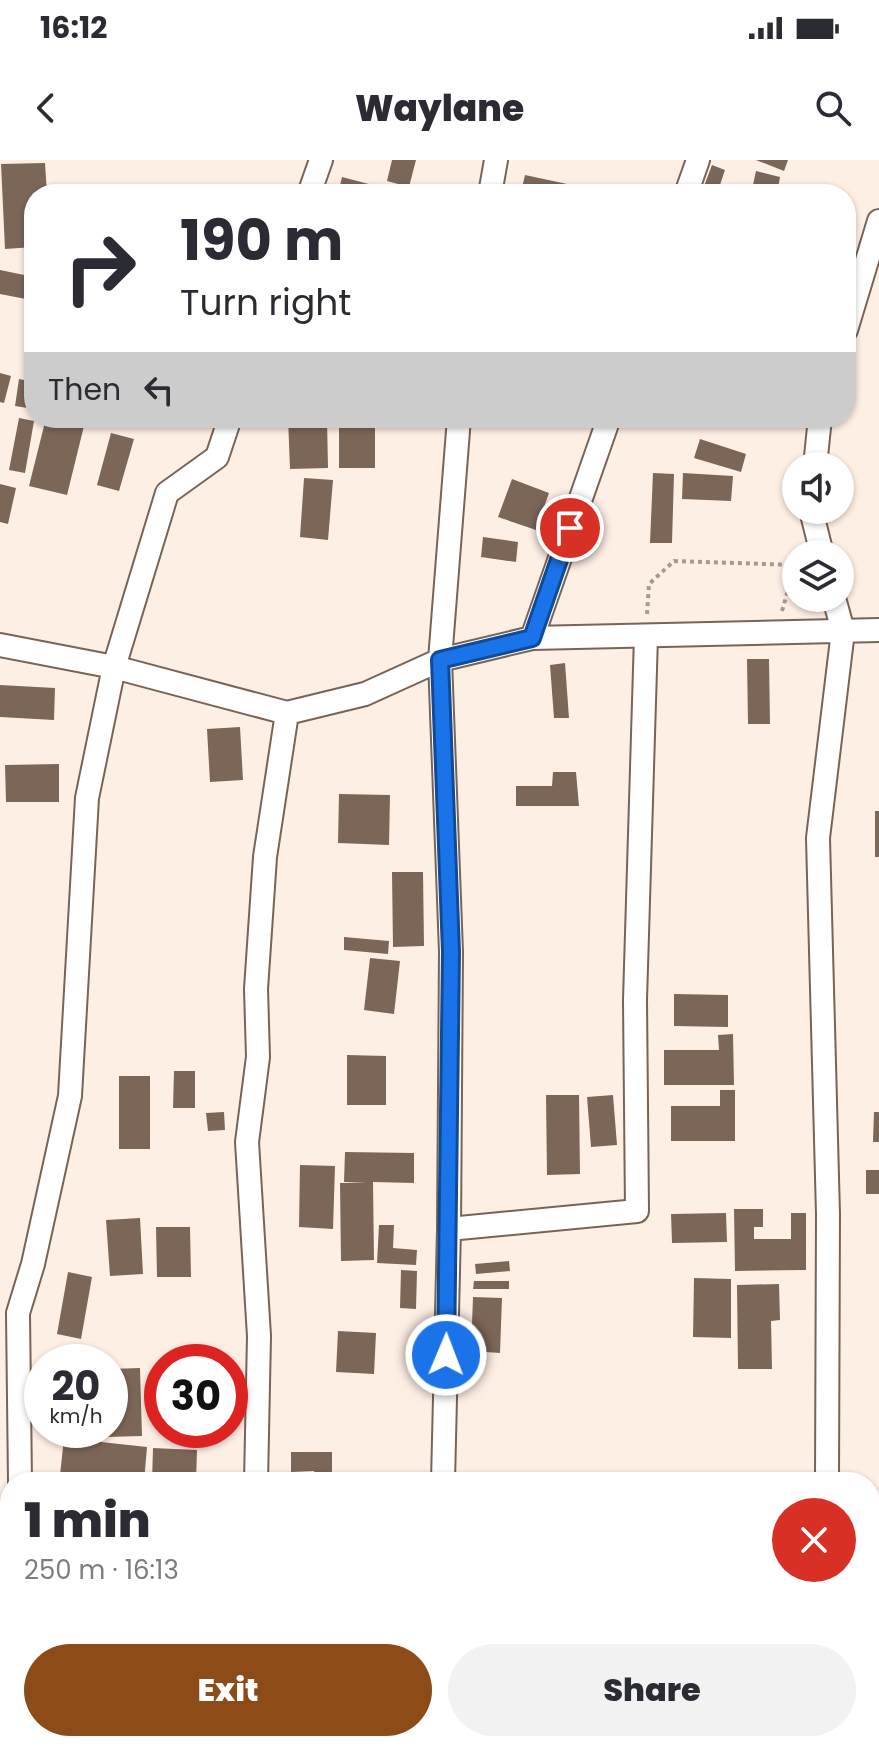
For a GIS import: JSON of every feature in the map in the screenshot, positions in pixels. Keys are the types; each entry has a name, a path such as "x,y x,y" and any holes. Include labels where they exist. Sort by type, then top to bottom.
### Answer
{"street":[{"path":"313,184 321,160"},
{"path":"492,184 496,160"},
{"path":"690,184 698,160"},
{"path":"856,297 879,221"},
{"path":"19,1472 9,1315 33,1264 70,1096 87,798 114,667 167,493 217,457 227,428"},
{"path":"443,1472 451,952 440,660 458,428"},
{"path":"532,638 606,428"},
{"path":"816,452 819,428"},
{"path":"827,1472 828,1214 818,838 843,631 838,612"},
{"path":"0,645 114,667 287,713 365,694 440,660 532,638 879,630"},
{"path":"449,1229 637,1211 635,1000 646,636"},
{"path":"256,1472 259,1336 247,1142 258,1057 256,989 265,857 287,713"}],"path":[{"path":"646,636 649,584 674,561 782,564"},
{"path":"776,632 782,612"}],"building":[{"path":"392,160 416,160 410,184 387,181"},
{"path":"756,160 788,160 784,171"},
{"path":"45,163 46,184 24,184 24,248 5,249 1,164"},
{"path":"712,165 725,170 720,184 705,184"},
{"path":"756,171 780,177 779,184 753,184"},
{"path":"525,175 567,184 523,184"},
{"path":"342,177 369,184 340,184"},
{"path":"0,270 24,275 24,299 0,294"},
{"path":"0,373 11,376 4,403 0,402"},
{"path":"19,379 24,380 24,407 15,406"},
{"path":"19,418 24,419 24,428 33,428 25,473 9,470"},
{"path":"44,428 84,428 67,495 29,486"},
{"path":"288,428 327,428 328,468 290,469"},
{"path":"339,428 375,428 375,468 339,468"},
{"path":"111,433 134,439 119,491 97,485"},
{"path":"700,439 746,454 741,472 694,458"},
{"path":"653,473 674,474 672,543 650,543"},
{"path":"683,473 733,476 731,501 682,499"},
{"path":"304,478 333,480 328,540 300,537"},
{"path":"512,479 549,493 536,530 498,517"},
{"path":"0,484 16,488 8,524 0,522"},
{"path":"483,537 518,542 516,562 481,557"},
{"path":"747,659 769,659 770,724 748,724"},
{"path":"565,663 569,718 554,718 550,665"},
{"path":"0,685 55,688 54,720 0,717"},
{"path":"240,727 243,780 210,782 207,729"},
{"path":"59,764 59,802 6,802 5,765"},
{"path":"553,772 576,772 579,806 516,806 516,786 552,786"},
{"path":"339,794 390,795 389,845 338,843"},
{"path":"875,811 879,811 879,857 875,857"},
{"path":"392,872 423,872 424,946 393,947"},
{"path":"344,937 389,941 388,954 344,950"},
{"path":"370,958 400,961 394,1014 364,1010"},
{"path":"674,994 728,995 728,1027 674,1026"},
{"path":"733,1034 734,1085 664,1085 664,1050 719,1050 718,1035"},
{"path":"347,1055 386,1056 386,1105 347,1105"},
{"path":"174,1071 195,1071 195,1108 173,1108"},
{"path":"119,1076 150,1076 150,1149 119,1149"},
{"path":"720,1090 735,1090 735,1141 671,1141 671,1106 720,1106"},
{"path":"546,1095 579,1095 580,1174 547,1175"},
{"path":"613,1095 617,1145 591,1147 587,1097"},
{"path":"224,1112 225,1130 208,1131 206,1113"},
{"path":"874,1112 879,1112 879,1142 873,1142"},
{"path":"345,1152 414,1153 414,1183 373,1182 374,1260 341,1261 340,1183 367,1183 344,1182"},
{"path":"300,1165 335,1166 333,1229 299,1227"},
{"path":"866,1170 879,1170 879,1194 866,1194"},
{"path":"734,1209 763,1209 763,1227 754,1227 754,1239 791,1239 791,1213 806,1213 806,1270 735,1271"},
{"path":"726,1213 727,1242 672,1243 671,1214"},
{"path":"140,1218 143,1274 110,1276 106,1220"},
{"path":"379,1225 394,1225 393,1248 417,1250 416,1265 377,1263"},
{"path":"156,1227 190,1227 191,1277 157,1277"},
{"path":"509,1261 510,1271 476,1274 475,1264"},
{"path":"401,1270 417,1271 416,1309 400,1308"},
{"path":"68,1272 92,1277 81,1339 57,1334"},
{"path":"694,1278 731,1279 731,1338 693,1337"},
{"path":"474,1281 509,1281 509,1289 473,1289"},
{"path":"779,1284 780,1320 771,1321 772,1369 738,1369 737,1285"},
{"path":"473,1297 502,1298 500,1353 471,1351"},
{"path":"338,1331 376,1333 374,1374 336,1372"},
{"path":"128,1368 140,1368 142,1436 128,1436"},
{"path":"144,1447 147,1448 145,1472 60,1472 63,1448"},
{"path":"153,1448 197,1450 196,1472 152,1472"},
{"path":"291,1452 332,1452 332,1472 291,1472"}],"route":[{"path":"446,1355 451,952 440,660 532,638 570,528"}]}
